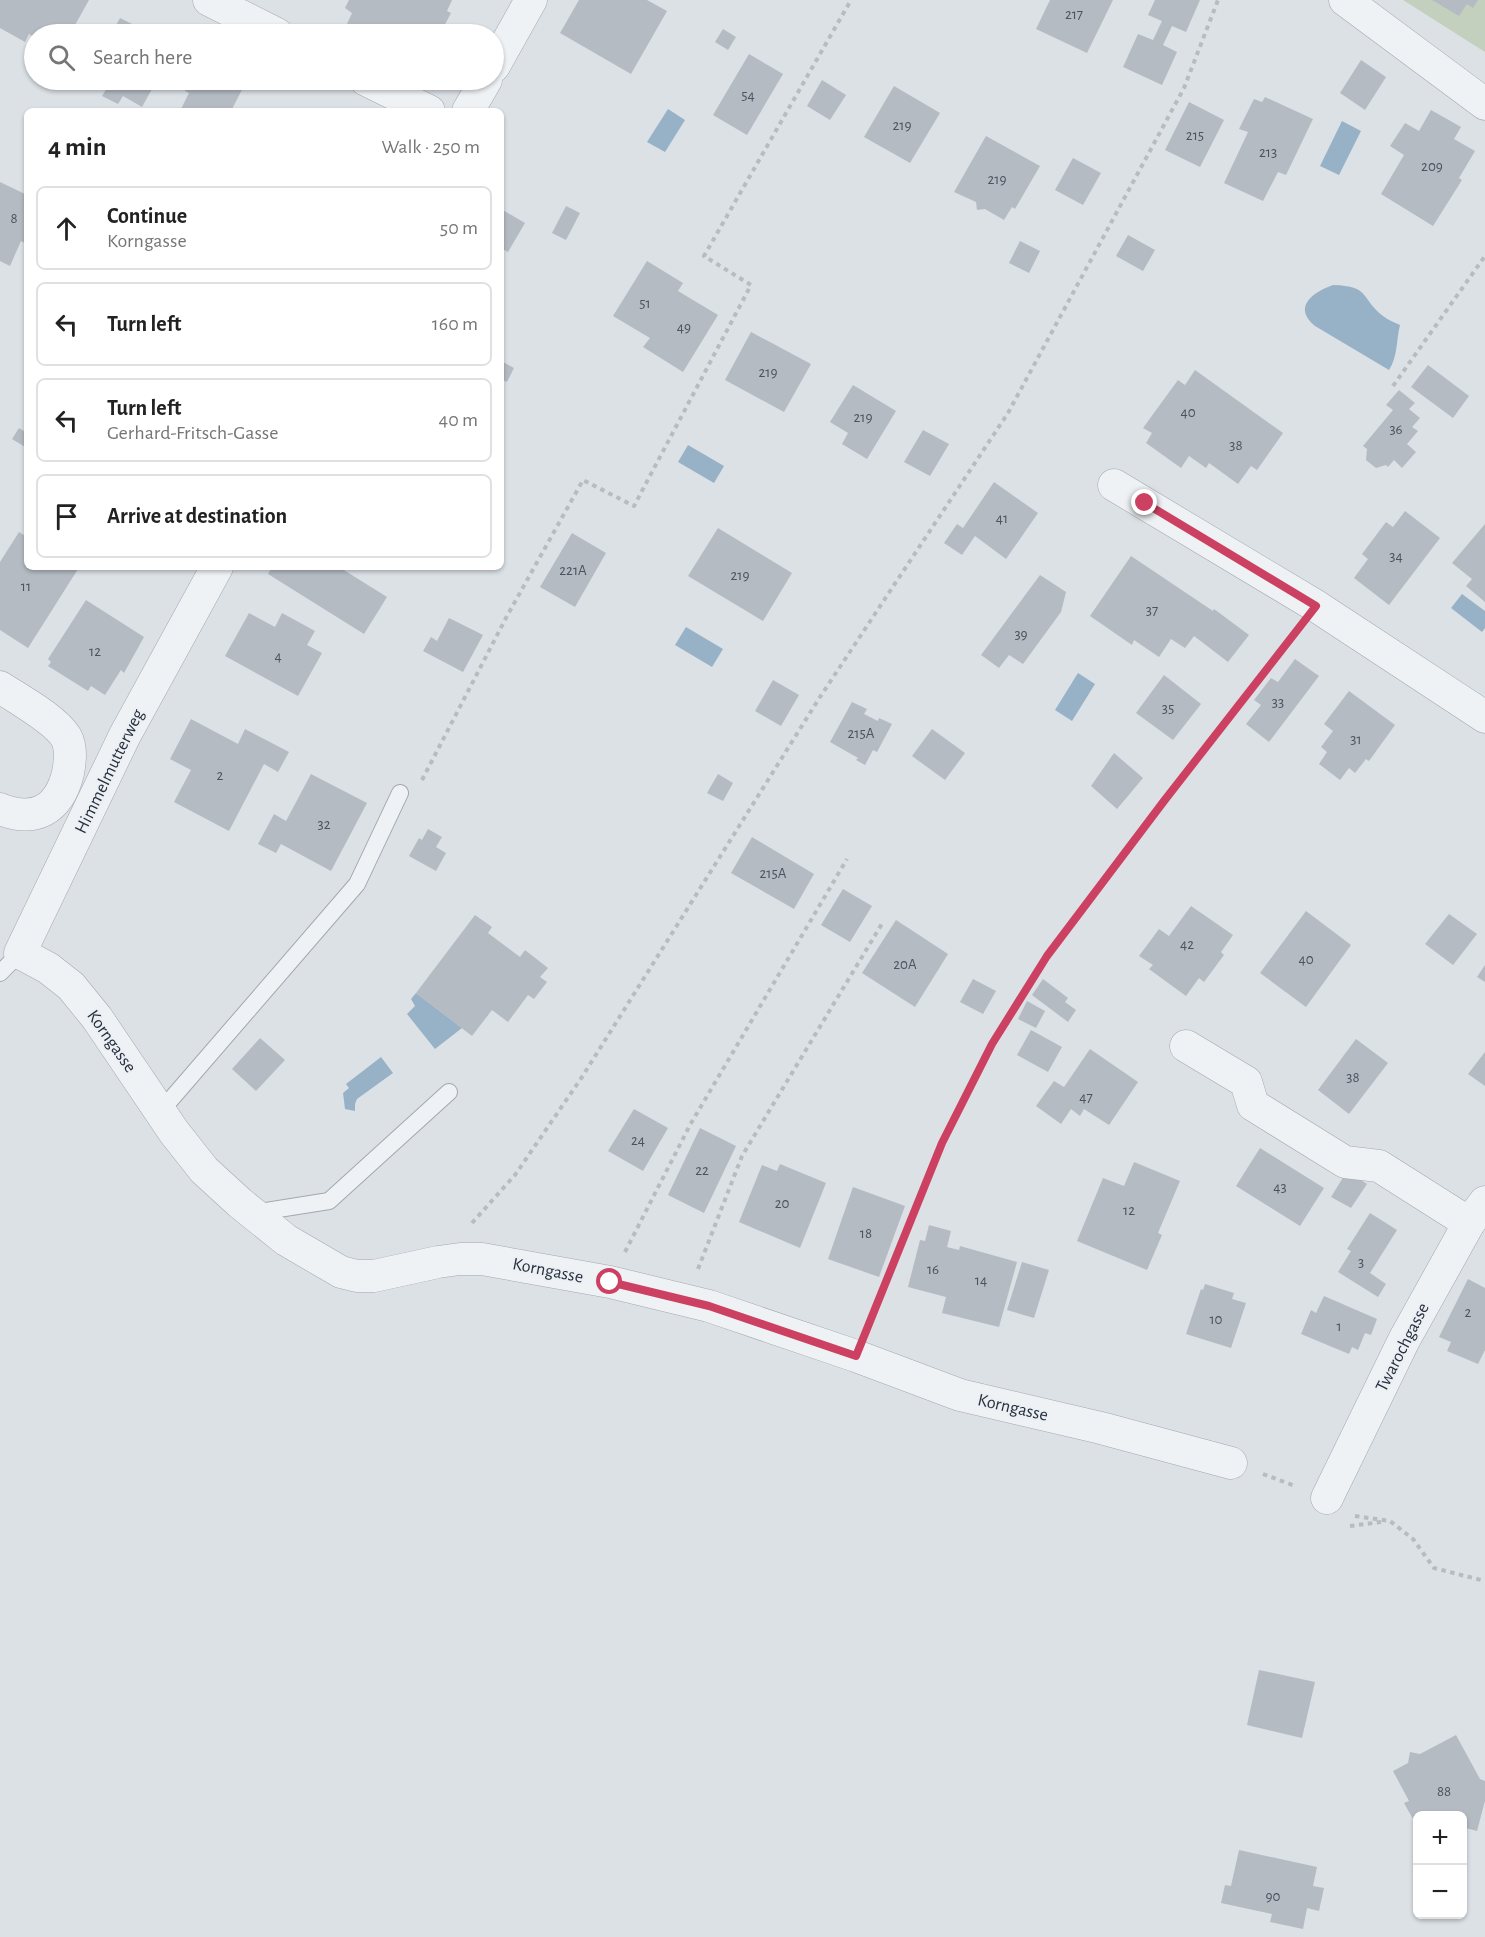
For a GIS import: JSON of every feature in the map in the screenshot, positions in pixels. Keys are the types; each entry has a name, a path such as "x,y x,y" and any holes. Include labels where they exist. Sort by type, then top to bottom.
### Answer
{"street":[{"path":"209,0 257,24"},
{"path":"504,48 531,0"},
{"path":"1345,0 1485,104"},
{"path":"386,90 423,108"},
{"path":"470,108 480,90"},
{"path":"1114,485 1316,606 1485,717"},
{"name":"Himmelmutterweg","path":"10,963 125,735 215,570"},
{"path":"0,687 60,730 67,738 70,750 65,784 60,796 49,808 33,815 15,815 0,809"},
{"name":"Korngasse","path":"10,963 48,968 71,986 97,1018 160,1112 204,1170 286,1240 341,1272 357,1276 374,1276 438,1262 482,1259 610,1282 709,1306 856,1356 960,1395 1101,1428 1231,1463"},
{"path":"1186,1046 1246,1082 1253,1104 1345,1162 1378,1166 1480,1219"},
{"name":"Twarochgasse","path":"1327,1497 1404,1340 1480,1219"}],"lane":[{"path":"160,1112 357,884 400,793"},
{"path":"252,1213 329,1201 449,1092"}],"path":[{"path":"400,793 412,797 507,616 583,480 634,506 751,285 704,256 851,0"},
{"path":"438,1262 515,1174 582,1077 820,697 1008,413 1184,88 1218,0"},
{"path":"1393,386 1485,256"},
{"path":"856,1356 942,1143 992,1044 1047,956 1316,606"},
{"path":"610,1282 690,1125 847,860"},
{"path":"686,1300 742,1156 883,921"},
{"path":"1231,1463 1327,1497"},
{"path":"1390,1521 1413,1539 1434,1568 1485,1581"}],"green space":[{"path":"1403,0 1485,0 1485,52"}],"water":[{"path":"668,109 685,120 665,152 647,142"},
{"path":"1342,121 1361,131 1339,175 1320,166"},
{"path":"1333,285 1354,288 1364,294 1383,316 1400,325 1395,354 1389,370 1315,326 1308,319 1305,307 1308,301 1312,296"},
{"path":"688,445 724,466 714,483 678,462"},
{"path":"1462,594 1485,611 1485,628 1482,632 1451,608"},
{"path":"686,627 723,649 712,667 675,645"},
{"path":"1078,673 1095,684 1072,721 1055,710"},
{"path":"416,993 462,1028 435,1049 407,1014 415,1006 411,999"},
{"path":"381,1057 393,1073 357,1099 355,1111 345,1109 343,1093 349,1088 346,1084"}],"building":[{"path":"0,0 89,0 76,24 24,24 24,41 0,28"},
{"path":"349,0 452,0 447,11 451,13 445,24 347,24 352,13 345,8"},
{"path":"579,0 647,0 667,11 631,74 560,33"},
{"path":"1050,0 1113,0 1087,53 1036,29"},
{"path":"1155,0 1200,0 1186,32 1172,26 1163,45 1177,52 1162,85 1123,67 1138,34 1153,40 1162,21 1148,15"},
{"path":"1432,0 1478,0 1473,8 1467,4 1459,16"},
{"path":"120,18 132,24 117,24"},
{"path":"723,29 736,37 728,50 715,42"},
{"path":"749,54 783,74 747,135 713,115"},
{"path":"1361,60 1386,77 1365,110 1340,93"},
{"path":"822,80 846,95 830,120 807,106"},
{"path":"894,86 940,113 910,163 864,137"},
{"path":"106,90 151,90 142,107 123,96 118,104 102,96"},
{"path":"242,90 233,108 182,108 189,93 185,91"},
{"path":"1265,97 1313,119 1286,175 1278,172 1263,201 1224,183 1248,132 1239,129 1254,99 1262,102"},
{"path":"1189,102 1224,120 1200,167 1165,150"},
{"path":"1431,110 1461,127 1454,139 1475,151 1459,178 1462,180 1433,226 1381,194 1404,155 1390,146 1405,123 1419,131"},
{"path":"986,136 1040,166 1015,209 1012,207 1004,220 985,209 977,210 976,202 954,192"},
{"path":"1073,158 1101,173 1083,205 1055,190"},
{"path":"0,182 24,194 24,242 21,241 10,266 0,261"},
{"path":"566,206 580,213 566,240 552,233"},
{"path":"504,211 525,223 508,252 504,250"},
{"path":"1128,235 1155,250 1143,271 1116,256"},
{"path":"1020,241 1040,251 1029,273 1009,263"},
{"path":"647,261 683,283 678,291 718,315 683,372 643,347 650,338 613,316"},
{"path":"751,332 811,364 784,412 725,380"},
{"path":"504,363 514,368 507,382 504,380"},
{"path":"1428,365 1469,396 1453,418 1411,387"},
{"path":"1195,370 1283,433 1257,470 1251,466 1238,484 1209,463 1206,468 1189,456 1181,468 1146,443 1152,433 1143,428 1178,380 1185,385"},
{"path":"853,385 896,411 867,459 842,444 848,433 830,422"},
{"path":"1399,390 1415,403 1409,409 1420,418 1412,427 1418,431 1407,444 1416,452 1402,468 1394,460 1388,467 1386,465 1376,468 1366,460 1367,449 1363,446 1393,410 1386,405"},
{"path":"19,428 24,431 24,446 12,439"},
{"path":"923,430 949,444 930,476 904,462"},
{"path":"994,482 1038,513 1006,559 975,536 962,555 944,543 957,524 963,528"},
{"path":"1405,511 1440,538 1389,605 1354,578 1368,559 1362,554 1386,522 1393,527"},
{"path":"1485,524 1485,602 1466,586 1472,579 1452,563"},
{"path":"718,528 792,573 763,621 688,576"},
{"path":"19,532 24,535 24,570 77,570 28,648 0,630 0,562"},
{"path":"572,533 606,553 575,607 540,587"},
{"path":"1131,556 1213,611 1214,609 1249,635 1228,662 1194,636 1185,648 1171,639 1159,657 1134,640 1132,645 1090,616"},
{"path":"270,570 344,570 387,597 364,634 268,574"},
{"path":"1040,575 1066,592 1061,612 1023,664 1009,655 999,668 981,655"},
{"path":"86,600 144,637 124,673 121,670 105,695 91,686 88,691 48,666 51,662 48,659"},
{"path":"249,613 275,627 282,613 315,631 307,645 322,653 298,696 225,656"},
{"path":"449,618 483,635 463,672 423,651 431,637 437,641"},
{"path":"1295,659 1319,676 1269,742 1246,724 1261,705 1254,700 1271,678 1278,682"},
{"path":"1164,675 1201,704 1173,740 1136,713"},
{"path":"773,680 799,695 781,726 755,711"},
{"path":"1349,691 1395,725 1369,761 1366,759 1355,773 1349,768 1340,780 1319,764 1327,752 1321,747 1333,731 1324,724"},
{"path":"852,702 867,709 864,714 878,721 879,718 892,724 877,752 873,750 865,765 856,760 858,758 830,742"},
{"path":"191,719 238,744 245,729 289,752 278,772 264,764 229,831 174,802 191,770 170,759"},
{"path":"932,729 965,753 945,780 912,756"},
{"path":"1114,753 1143,778 1117,809 1091,786"},
{"path":"311,774 367,803 331,871 281,844 276,853 258,844 274,814 286,821"},
{"path":"718,774 733,783 723,801 707,793"},
{"path":"428,829 442,837 436,847 446,853 436,871 409,856 419,838 422,840"},
{"path":"752,837 814,874 794,909 731,873"},
{"path":"843,889 872,906 850,942 821,925"},
{"path":"1191,906 1233,935 1221,952 1224,955 1204,982 1199,978 1186,996 1149,969 1153,965 1139,956 1159,929 1169,936"},
{"path":"1306,911 1351,945 1306,1007 1260,973"},
{"path":"1449,914 1477,934 1453,965 1425,944"},
{"path":"475,915 492,927 488,933 520,957 525,950 548,968 540,977 547,982 534,999 528,995 508,1022 492,1010 472,1036 416,993"},
{"path":"896,920 948,954 915,1007 862,973"},
{"path":"1485,965 1485,982 1477,977"},
{"path":"973,979 996,991 983,1014 960,1002"},
{"path":"1043,979 1068,998 1065,1002 1076,1010 1068,1022 1032,995"},
{"path":"1027,1001 1045,1011 1036,1028 1018,1019"},
{"path":"1031,1030 1062,1047 1048,1072 1017,1055"},
{"path":"260,1038 285,1060 256,1091 232,1069"},
{"path":"1356,1039 1388,1063 1349,1114 1318,1090"},
{"path":"1090,1049 1138,1082 1109,1125 1084,1109 1080,1116 1071,1109 1061,1124 1036,1106 1054,1081 1064,1087"},
{"path":"1485,1052 1485,1086 1468,1074"},
{"path":"634,1109 668,1128 643,1171 608,1151"},
{"path":"700,1128 736,1146 704,1213 668,1195"},
{"path":"1260,1148 1324,1188 1300,1226 1236,1186"},
{"path":"1134,1162 1180,1181 1158,1233 1162,1235 1147,1270 1077,1241 1103,1178 1124,1186"},
{"path":"780,1164 826,1183 800,1248 739,1222 762,1165 777,1171"},
{"path":"1347,1171 1367,1184 1351,1208 1331,1197"},
{"path":"853,1187 905,1206 879,1277 828,1259"},
{"path":"1370,1213 1397,1230 1370,1273 1386,1284 1378,1297 1338,1272 1351,1251 1347,1249"},
{"path":"929,1225 951,1231 947,1247 959,1250 960,1246 1017,1262 999,1327 942,1313 946,1297 908,1287 920,1240 925,1241"},
{"path":"1022,1262 1049,1270 1034,1318 1007,1310"},
{"path":"1468,1279 1485,1288 1485,1350 1478,1364 1447,1351 1451,1342 1439,1337"},
{"path":"1205,1284 1234,1293 1232,1299 1246,1303 1231,1348 1186,1334 1201,1289 1203,1290"},
{"path":"1324,1296 1377,1319 1371,1335 1365,1333 1358,1350 1352,1347 1349,1354 1301,1334 1311,1310 1316,1313"},
{"path":"1259,1670 1315,1682 1302,1738 1247,1725"},
{"path":"1456,1735 1480,1779 1485,1781 1485,1801 1477,1831 1467,1828 1467,1811 1413,1811 1413,1819 1404,1803 1409,1801 1393,1771 1408,1763 1410,1752 1420,1754"},
{"path":"1239,1850 1317,1867 1313,1886 1324,1888 1319,1911 1307,1908 1303,1929 1270,1922 1272,1914 1221,1903 1225,1885 1231,1886"}],"route":[{"path":"610,1282 709,1306 856,1356 942,1143 992,1044 1047,956 1316,606 1145,503"}]}
